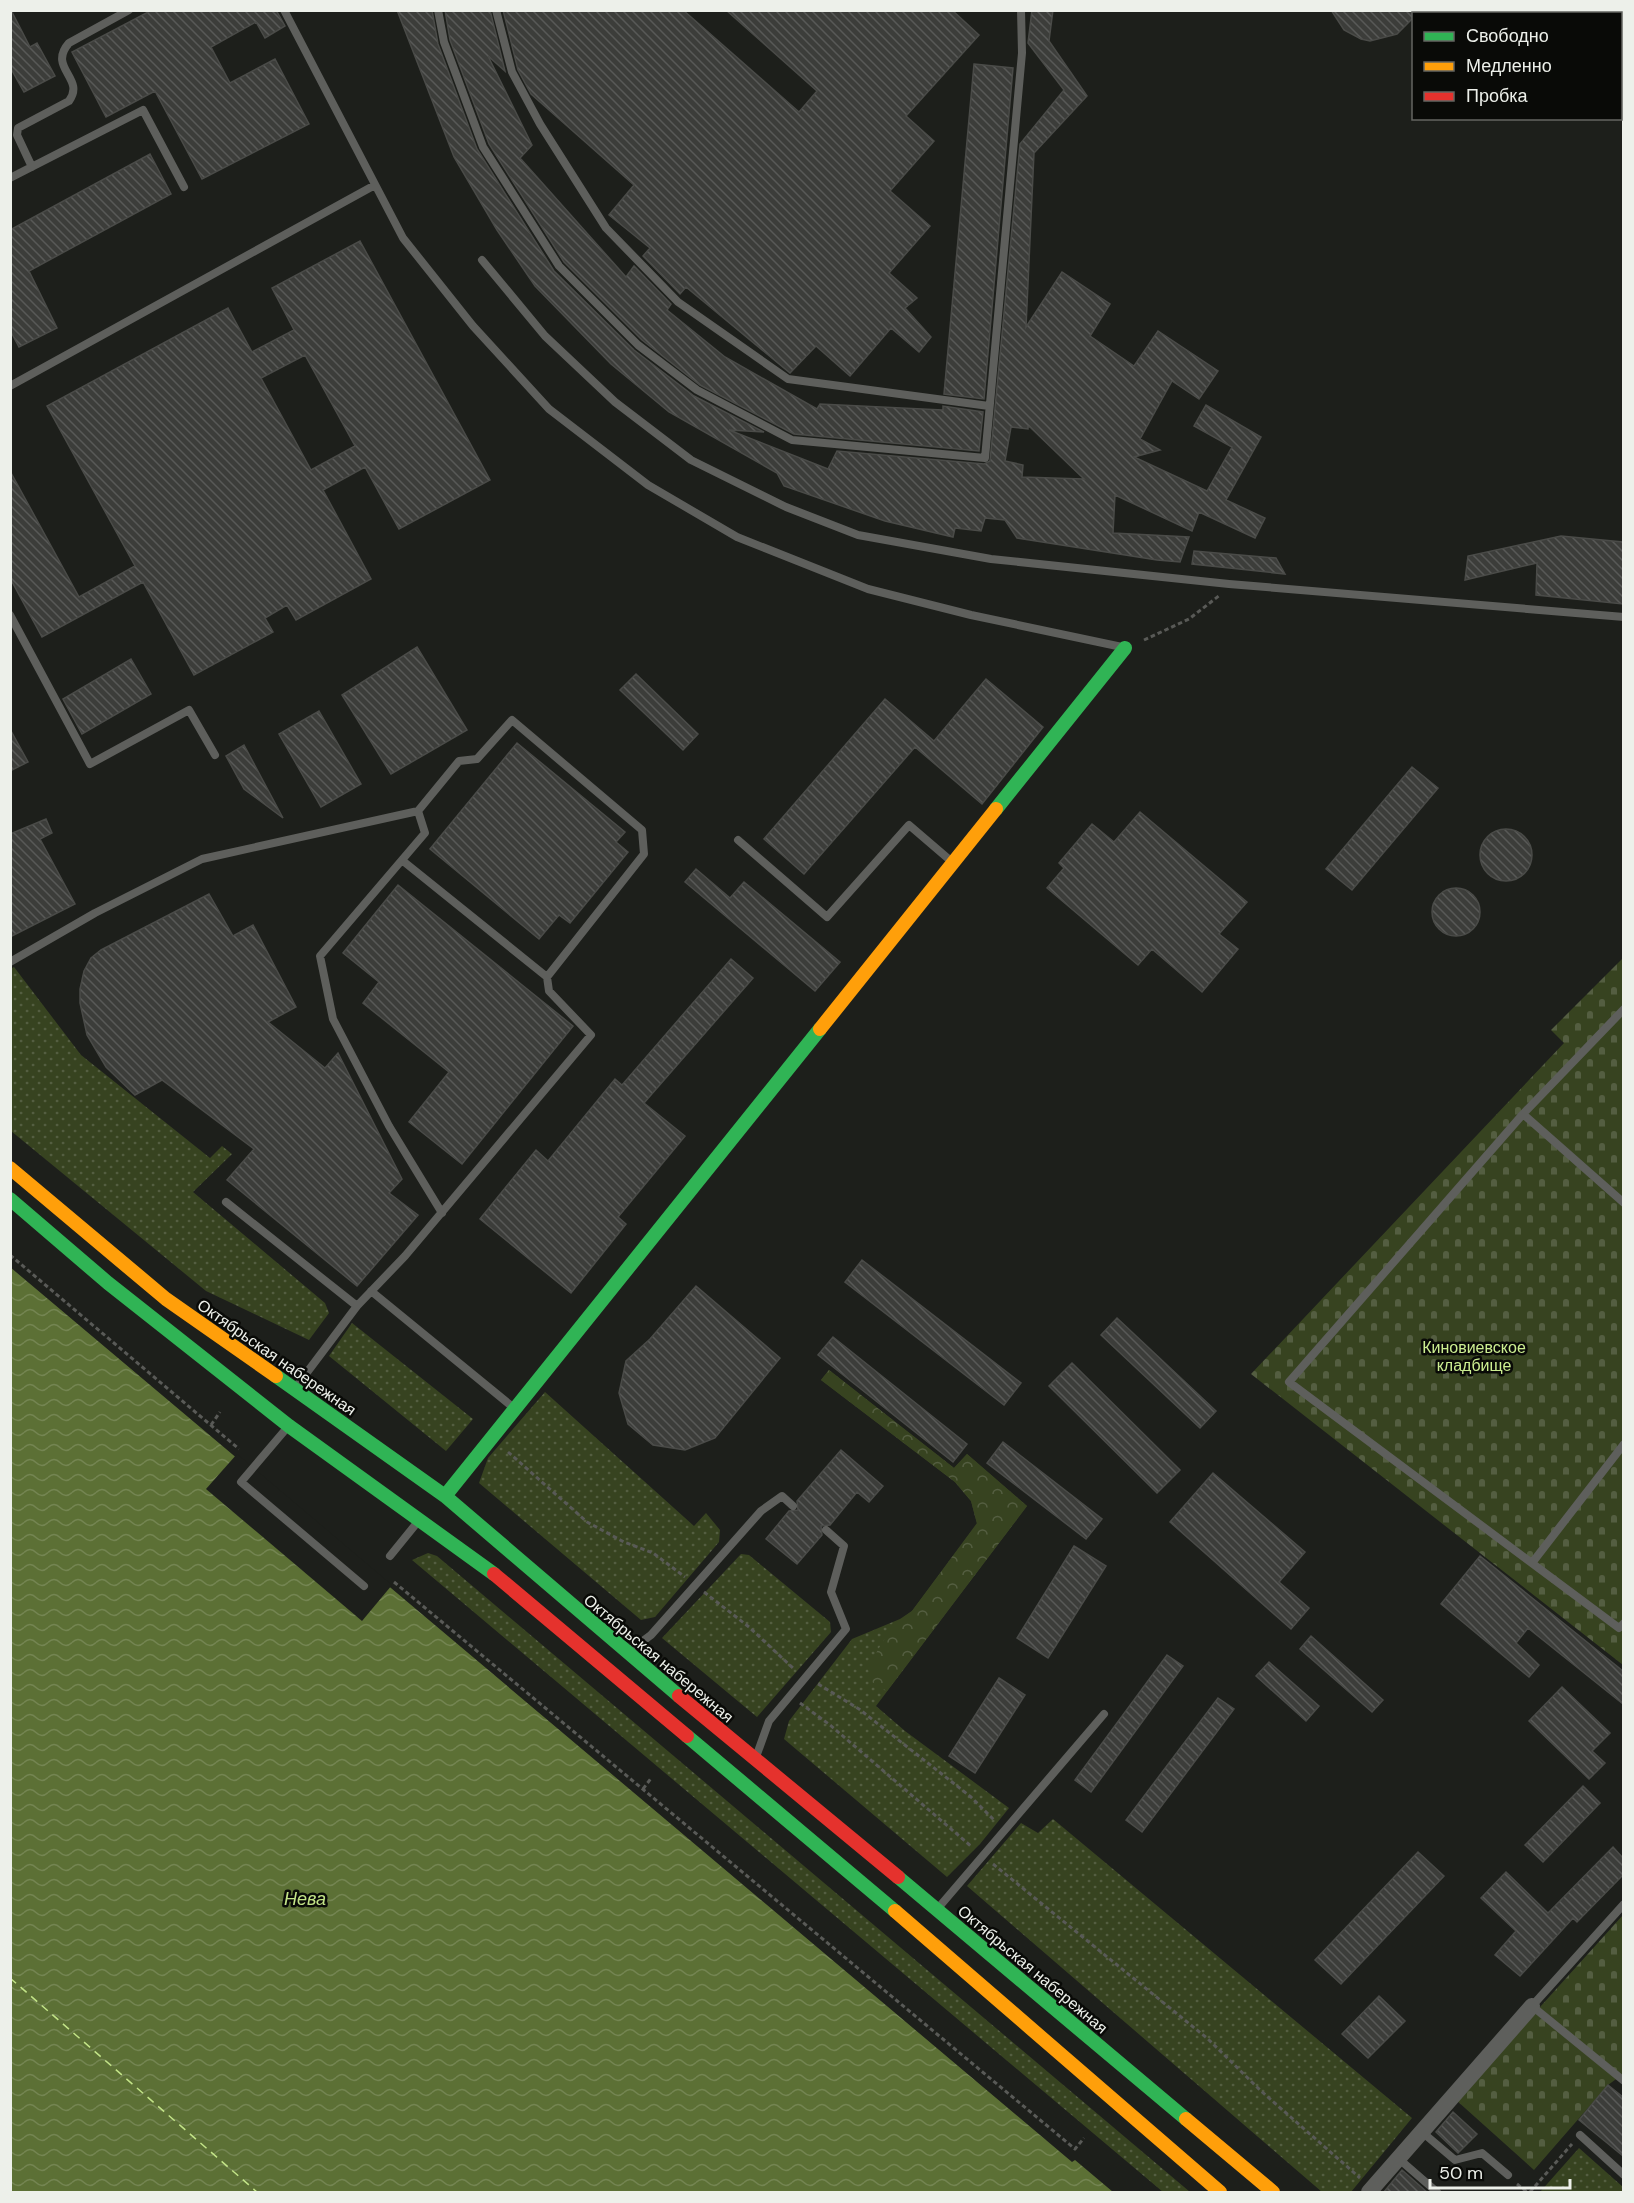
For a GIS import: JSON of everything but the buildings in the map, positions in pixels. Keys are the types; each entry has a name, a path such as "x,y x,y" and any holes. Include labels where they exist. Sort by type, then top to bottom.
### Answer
{"main road":[{"path":"445,1496 1125,648"},
{"name":"Октябрьская набережная","path":"10,1168 166,1299 445,1496 626,1653 937,1909 1273,2193"},
{"path":"10,1199 108,1283 289,1426 494,1574 927,1939 1220,2193"}],"street":[{"path":"1371,2191 1532,2006"}],"lane":[{"path":"32,167 17,135 18,128 69,101 74,95 74,87 61,60 62,52 69,43 129,10"},
{"path":"284,10 403,238 473,326 542,400 648,485 736,537 868,589 971,615 1125,648"},
{"path":"438,10 444,42 483,147 559,266 638,345 697,390 792,440 985,458 1022,53 1021,10"},
{"path":"496,10 512,72 540,124 606,228 678,302 788,379 989,406"},
{"path":"10,178 143,110 183,187"},
{"path":"10,386 375,185"},
{"path":"482,260 545,336 615,402 691,460 786,507 858,535 991,559 1229,584 1623,617"},
{"path":"10,615 90,764 189,710 215,755"},
{"path":"10,962 95,913 202,859 418,812 459,761 477,759 512,720 642,830 644,854 547,977"},
{"path":"418,812 425,833 320,956 333,1019 389,1126 442,1213"},
{"path":"738,840 827,917 909,825 954,864"},
{"path":"294,1390 357,1306 442,1213 591,1035 549,991 547,977 403,861"},
{"path":"1623,1009 1523,1114 1288,1382 1619,1628 1623,1623"},
{"path":"1523,1114 1623,1203"},
{"path":"226,1202 357,1306"},
{"path":"371,1291 514,1408"},
{"path":"289,1426 241,1482 364,1586"},
{"path":"1532,1563 1623,1444"},
{"path":"626,1653 651,1635 761,1512 782,1496 793,1506"},
{"path":"390,1556 418,1521"},
{"path":"754,1760 769,1721 846,1629 831,1592 844,1546 826,1530"},
{"path":"937,1909 984,1857 1104,1714"},
{"path":"1623,1904 1532,2006 1623,2081"},
{"path":"1422,2132 1455,2160 1482,2153 1508,2175"},
{"path":"1580,2135 1623,2175"},
{"path":"1399,2158 1437,2193"}],"path":[{"path":"1125,648 1189,619 1218,598 1229,584"},
{"path":"10,1255 239,1449"},
{"path":"211,1425 220,1412"},
{"path":"492,1436 587,1522 624,1542 653,1553 749,1627 803,1678 825,1686 859,1710 971,1797 1006,1831"},
{"path":"394,1582 1075,2149 1084,2138"},
{"path":"789,1695 830,1725 984,1857 1208,2039 1261,2091 1371,2191"},
{"path":"643,1789 652,1777"},
{"path":"1530,2193 1580,2135"}],"green space":[{"name":"Киновиевское кладбище","path":"1623,958 1623,1665 1251,1374 1564,1043 1551,1030"},
{"path":"14,967 81,1055 210,1158 222,1146 232,1154 193,1192 325,1303 329,1313 309,1340 206,1291 11,1131 10,969"},
{"path":"352,1323 473,1419 446,1451 329,1356"},
{"path":"829,1370 954,1468 967,1454 1027,1506 876,1706 905,1731 1009,1808 980,1844 947,1877 784,1739 789,1721 852,1639 900,1619 912,1611 977,1524 971,1501 955,1482 821,1380"},
{"path":"829,1370 954,1468 967,1454 1027,1506 887,1691 873,1683 868,1669 877,1652 892,1629 912,1611 977,1523 971,1501 955,1482 821,1380"},
{"path":"545,1392 694,1526 706,1513 720,1530 719,1542 655,1617 641,1620 479,1483 488,1458"},
{"path":"428,1553 437,1556 1190,2192 1163,2192 412,1560"},
{"path":"741,1554 749,1555 830,1622 831,1632 757,1717 662,1638"},
{"path":"1053,1819 1412,2118 1351,2192 1322,2192 967,1886 1021,1823 1038,1833"},
{"path":"1623,1915 1623,2074 1608,2085 1534,2170 1456,2100"},
{"path":"1579,2148 1623,2187 1623,2192 1540,2192"}],"water":[{"name":"Нева","path":"10,1267 1072,2162 1075,2160 1113,2192 11,2192"}],"pier":[{"path":"237,1454 392,1585 362,1621 206,1489"}],"ferry route":[{"path":"10,1978 257,2192"}],"traffic: fast":[{"path":"996,809 1125,648"},
{"path":"445,1496 820,1029"},
{"path":"10,1199 108,1283 289,1426 494,1574"},
{"path":"276,1376 445,1496 679,1696"},
{"path":"687,1736 895,1911"},
{"path":"898,1877 1186,2119"}],"traffic: slow":[{"path":"820,1029 996,809"},
{"path":"10,1168 166,1299 276,1376"},
{"path":"895,1911 1220,2192"},
{"path":"1186,2119 1273,2192"}],"traffic: jam":[{"path":"494,1574 687,1736"},
{"path":"679,1696 898,1877"}]}
